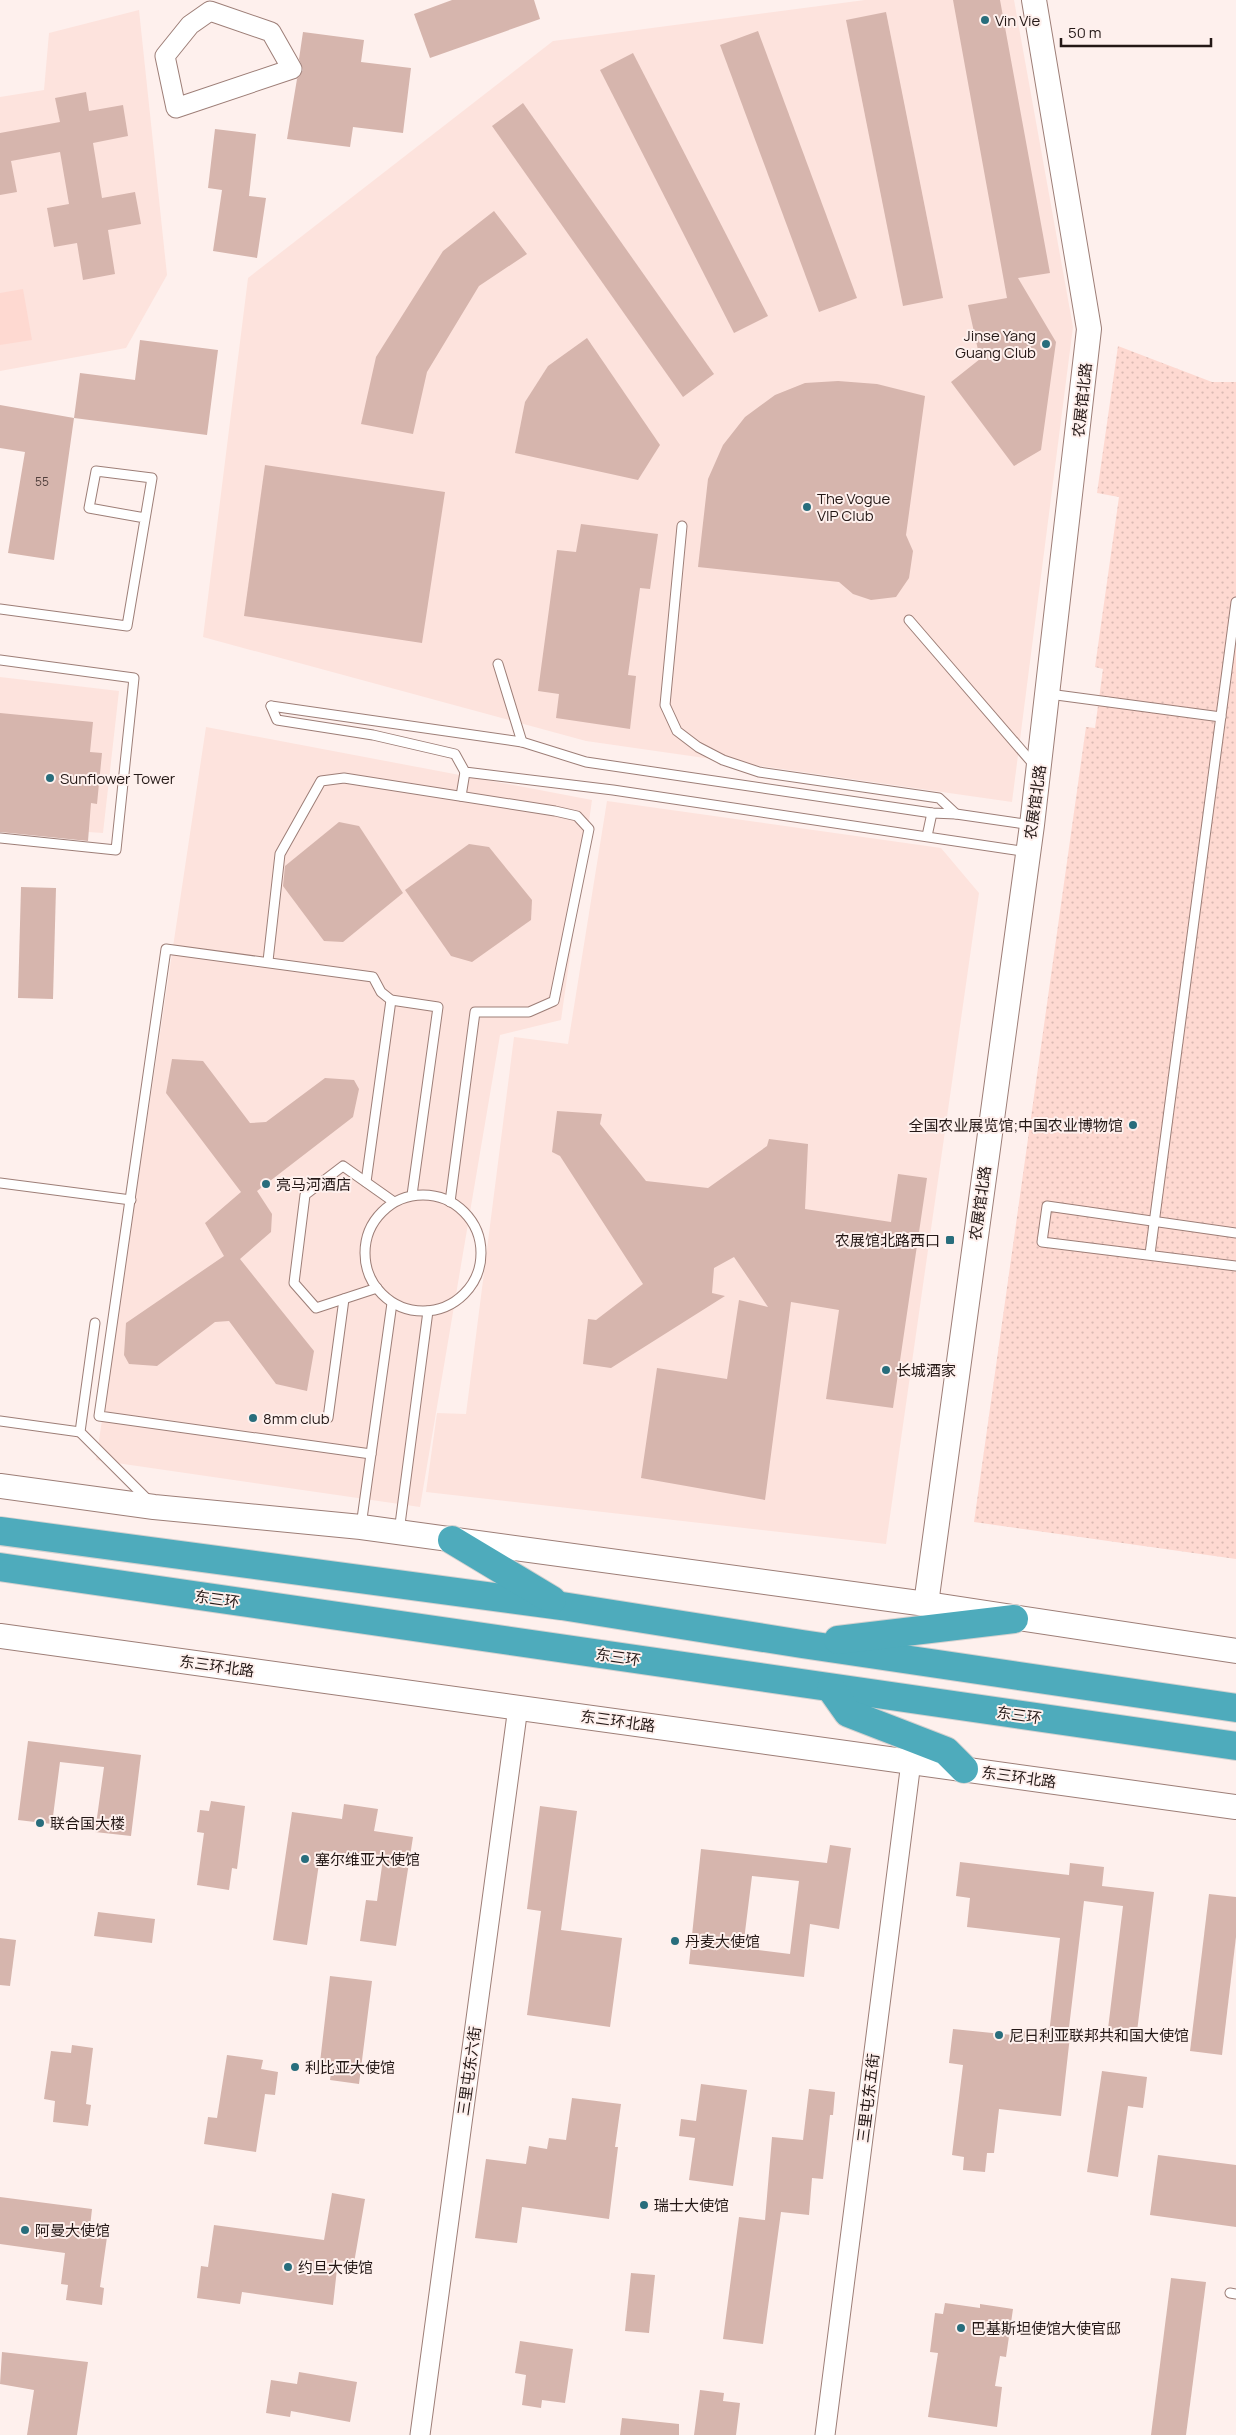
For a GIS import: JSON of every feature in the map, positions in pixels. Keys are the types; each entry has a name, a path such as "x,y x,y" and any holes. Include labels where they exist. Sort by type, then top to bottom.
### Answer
{"highway":[{"path":"0,1531 562,1606 802,1644 1236,1708"},
{"path":"452,1540 562,1606"},
{"name":"东三环","path":"0,1567 831,1689 1236,1746"},
{"path":"802,1644 1014,1619"},
{"path":"831,1689 848,1713 946,1751 964,1769"}],"street":[{"name":"农展馆北路","path":"926,1604 1049,694 1089,329 1034,0"},
{"path":"210,6 271,32 292,69 176,108 165,56 190,25 210,6"},
{"path":"0,1486 154,1507 399,1532 926,1604 1014,1619 1236,1651"},
{"name":"东三环北路","path":"0,1636 1236,1807"},
{"name":"三里屯东六街","path":"420,2435 518,1707"},
{"name":"三里屯东五街","path":"825,2435 911,1762"}],"lane":[{"path":"0,609 127,626 152,478 96,470 90,508 145,518"},
{"path":"682,526 665,705 677,731 698,747 723,760 758,772 939,798 956,814"},
{"path":"1150,1254 1236,602"},
{"path":"909,620 1039,770"},
{"path":"0,660 134,678 116,850 0,838"},
{"path":"498,664 522,742"},
{"path":"1049,694 1221,717"},
{"path":"461,796 465,772 455,754 373,735 277,720 271,706 522,742 586,762 932,813 956,814 1032,825"},
{"path":"465,772 613,790 1028,852"},
{"path":"268,961 280,854 321,781 344,778 577,816 589,829 554,1001 529,1012 474,1012 450,1202"},
{"path":"928,836 932,813"},
{"path":"371,1454 99,1416 166,949 373,976 381,992 391,1000 438,1007 412,1195"},
{"path":"366,1182 391,1000"},
{"path":"377,1288 316,1308 294,1283 305,1195 343,1166 394,1202"},
{"path":"0,1183 131,1200"},
{"path":"412,1195 433,1195 450,1202 465,1212 476,1229 481,1254 477,1274 467,1292 458,1300 439,1309 428,1311 408,1309 392,1303 377,1288 365,1260 366,1240 379,1215 394,1202 412,1195"},
{"path":"1236,1233 1047,1206 1042,1242 1236,1266"},
{"path":"328,1418 344,1299"},
{"path":"361,1527 392,1303"},
{"path":"399,1532 428,1311"},
{"path":"80,1432 95,1323"},
{"path":"0,1420 80,1432 154,1507"}],"shaded area":[{"path":"865,0 1014,0 1073,327 1012,802 586,741 203,637 248,278 553,41"},
{"path":"139,10 167,275 126,348 0,371 0,97 44,90 49,33"},
{"path":"23,289 32,340 0,345 0,293"},
{"name":"全国农业展览馆;中国农业博物馆","path":"1118,346 1212,382 1236,382 1236,1559 974,1522 1086,727 1095,728 1103,669 1095,667 1119,497 1097,493"},
{"name":"Sunflower Tower","path":"0,677 119,691 103,833 0,826"},
{"name":"亮马河酒店","path":"206,727 592,800 561,1020 500,1035 420,1507 96,1460"},
{"path":"607,801 941,848 979,893 886,1544 426,1492 437,1413 466,1414 514,1037 568,1044"}],"building":[{"path":"452,0 534,0 540,19 430,58 414,14"},
{"path":"953,0 1000,0 1050,273 1018,278 1056,342 1041,450 1014,466 951,382 980,359 968,305 1007,298"},
{"path":"886,12 943,298 903,306 846,20"},
{"path":"758,31 857,298 819,312 720,45"},
{"path":"303,32 364,40 361,62 411,68 403,133 353,127 350,147 287,139 297,79 303,70 299,59"},
{"path":"633,53 768,316 734,333 600,70"},
{"path":"86,92 89,111 123,105 128,136 93,143 102,198 135,192 141,224 108,230 115,274 83,280 77,243 54,247 47,208 69,204 60,152 11,161 17,192 0,195 0,133 60,122 55,98"},
{"path":"523,103 714,374 683,397 492,126"},
{"path":"215,129 256,134 249,196 266,198 257,258 213,251 222,190 208,188"},
{"path":"494,211 527,254 479,286 427,372 413,434 361,424 376,357 443,251"},
{"path":"587,338 660,445 638,480 515,453 525,402 548,366"},
{"path":"140,340 218,350 207,435 74,418 80,373 135,380"},
{"name":"The Vogue VIP Club","path":"838,381 877,384 925,396 906,535 913,551 909,578 896,597 871,600 853,594 839,582 698,567 708,479 723,445 745,417 775,395 805,383"},
{"path":"0,405 74,418 54,560 8,553 25,452 0,448"},
{"path":"265,465 445,492 422,643 244,616"},
{"path":"581,524 658,534 650,589 640,588 628,675 636,676 630,729 556,718 559,694 538,691 557,550 576,552"},
{"name":"Sunflower Tower","path":"0,713 93,722 90,752 102,753 97,804 91,803 88,841 0,832"},
{"path":"339,822 359,826 403,893 343,942 324,941 283,886 285,866"},
{"path":"469,844 489,847 532,900 531,920 472,962 451,956 405,890"},
{"path":"21,887 56,888 53,999 18,998"},
{"path":"172,1059 203,1061 250,1123 266,1122 325,1078 354,1080 359,1089 353,1117 257,1191 272,1214 271,1232 240,1259 314,1351 307,1391 276,1384 229,1321 215,1322 157,1366 129,1364 124,1355 126,1323 224,1256 205,1223 241,1192 166,1093"},
{"path":"557,1111 602,1114 600,1124 646,1181 708,1188 767,1146 769,1139 808,1144 805,1209 891,1222 898,1174 927,1178 893,1408 826,1399 839,1310 791,1302 765,1500 641,1478 657,1368 727,1379 739,1300 768,1307 734,1257 714,1268 712,1293 725,1296 611,1368 583,1364 588,1319 596,1320 643,1284 560,1156 552,1152"},
{"path":"28,1741 141,1755 131,1836 95,1832 104,1767 60,1762 52,1824 18,1820"},
{"path":"211,1801 245,1806 237,1869 232,1868 229,1890 197,1885 204,1833 197,1832 200,1810 209,1811"},
{"path":"344,1804 378,1809 374,1831 413,1837 396,1946 360,1941 366,1900 377,1901 383,1859 321,1850 307,1945 273,1940 292,1812 342,1819"},
{"path":"540,1806 577,1811 561,1930 622,1938 610,2027 527,2015 541,1911 527,1909"},
{"path":"830,1845 851,1848 839,1929 810,1924 804,1977 689,1964 701,1849 827,1863","holes":["752,1876 799,1881 790,1954 743,1948"]},
{"path":"960,1862 1069,1875 1070,1863 1104,1867 1102,1886 1154,1892 1136,2040 1107,2037 1123,1906 1084,1901 1068,2036 1070,2036 1061,2116 999,2109 994,2153 987,2153 985,2172 963,2170 964,2157 952,2155 963,2065 949,2063 953,2029 1022,2036 1022,2031 1049,2034 1060,1938 967,1927 970,1898 956,1896"},
{"path":"1209,1894 1236,1897 1236,1937 1222,2055 1190,2051"},
{"path":"98,1912 155,1919 152,1943 94,1936"},
{"path":"0,1938 16,1940 10,1986 0,1985"},
{"path":"330,1976 372,1981 359,2084 330,2080 331,2073 319,2071"},
{"path":"72,2045 93,2048 86,2104 91,2105 88,2126 53,2122 55,2101 44,2099 51,2051 71,2053"},
{"path":"227,2055 263,2060 261,2069 278,2072 275,2095 265,2094 256,2152 204,2144 208,2117 217,2118"},
{"path":"1102,2071 1147,2077 1143,2108 1128,2106 1118,2177 1087,2172"},
{"path":"701,2084 747,2090 733,2186 689,2180 695,2138 679,2136 681,2119 696,2121"},
{"path":"809,2089 835,2092 833,2115 830,2115 823,2179 812,2178 809,2215 781,2212 763,2344 723,2339 739,2217 765,2220 772,2137 803,2140"},
{"path":"572,2098 621,2104 615,2147 618,2147 609,2219 522,2207 517,2243 475,2238 486,2159 526,2164 529,2146 547,2149 549,2138 566,2140"},
{"path":"1158,2155 1236,2165 1236,2227 1150,2215"},
{"path":"332,2193 365,2199 354,2263 338,2260 333,2305 242,2292 240,2304 197,2298 201,2266 208,2267 214,2225 324,2240"},
{"path":"0,2197 92,2209 90,2227 108,2230 100,2287 104,2288 102,2305 66,2300 68,2285 61,2284 65,2253 0,2244"},
{"path":"631,2273 655,2275 649,2333 625,2331"},
{"path":"1171,2278 1206,2282 1186,2435 1151,2435"},
{"path":"945,2303 980,2308 980,2304 1013,2309 1006,2357 1000,2356 995,2386 1002,2387 997,2427 928,2417 938,2353 930,2352 935,2313 943,2314"},
{"path":"520,2341 573,2349 565,2403 542,2400 541,2408 522,2405 526,2375 515,2373"},
{"path":"2,2352 88,2362 77,2435 27,2435 34,2390 0,2384"},
{"path":"299,2372 357,2382 350,2422 291,2411 290,2417 266,2413 271,2380 297,2384"},
{"path":"700,2390 724,2393 723,2401 740,2403 736,2435 694,2435"},
{"path":"622,2418 679,2424 679,2435 620,2435"}],"place":[{"name":"Vin Vie","path":"985,20"},
{"name":"Jinse Yang Guang Club","path":"1046,344"},
{"name":"The Vogue VIP Club","path":"807,507"},
{"name":"Sunflower Tower","path":"50,778"},
{"name":"全国农业展览馆;中国农业博物馆","path":"1133,1125"},
{"name":"亮马河酒店","path":"266,1184"},
{"name":"农展馆北路西口","path":"950,1240"},
{"name":"长城酒家","path":"886,1370"},
{"name":"8mm club","path":"253,1418"},
{"name":"联合国大楼","path":"40,1823"},
{"name":"塞尔维亚大使馆","path":"305,1859"},
{"name":"丹麦大使馆","path":"675,1941"},
{"name":"尼日利亚联邦共和国大使馆","path":"999,2035"},
{"name":"利比亚大使馆","path":"295,2067"},
{"name":"瑞士大使馆","path":"644,2205"},
{"name":"阿曼大使馆","path":"25,2230"},
{"name":"约旦大使馆","path":"288,2267"},
{"name":"巴基斯坦使馆大使官邸","path":"961,2328"}]}
